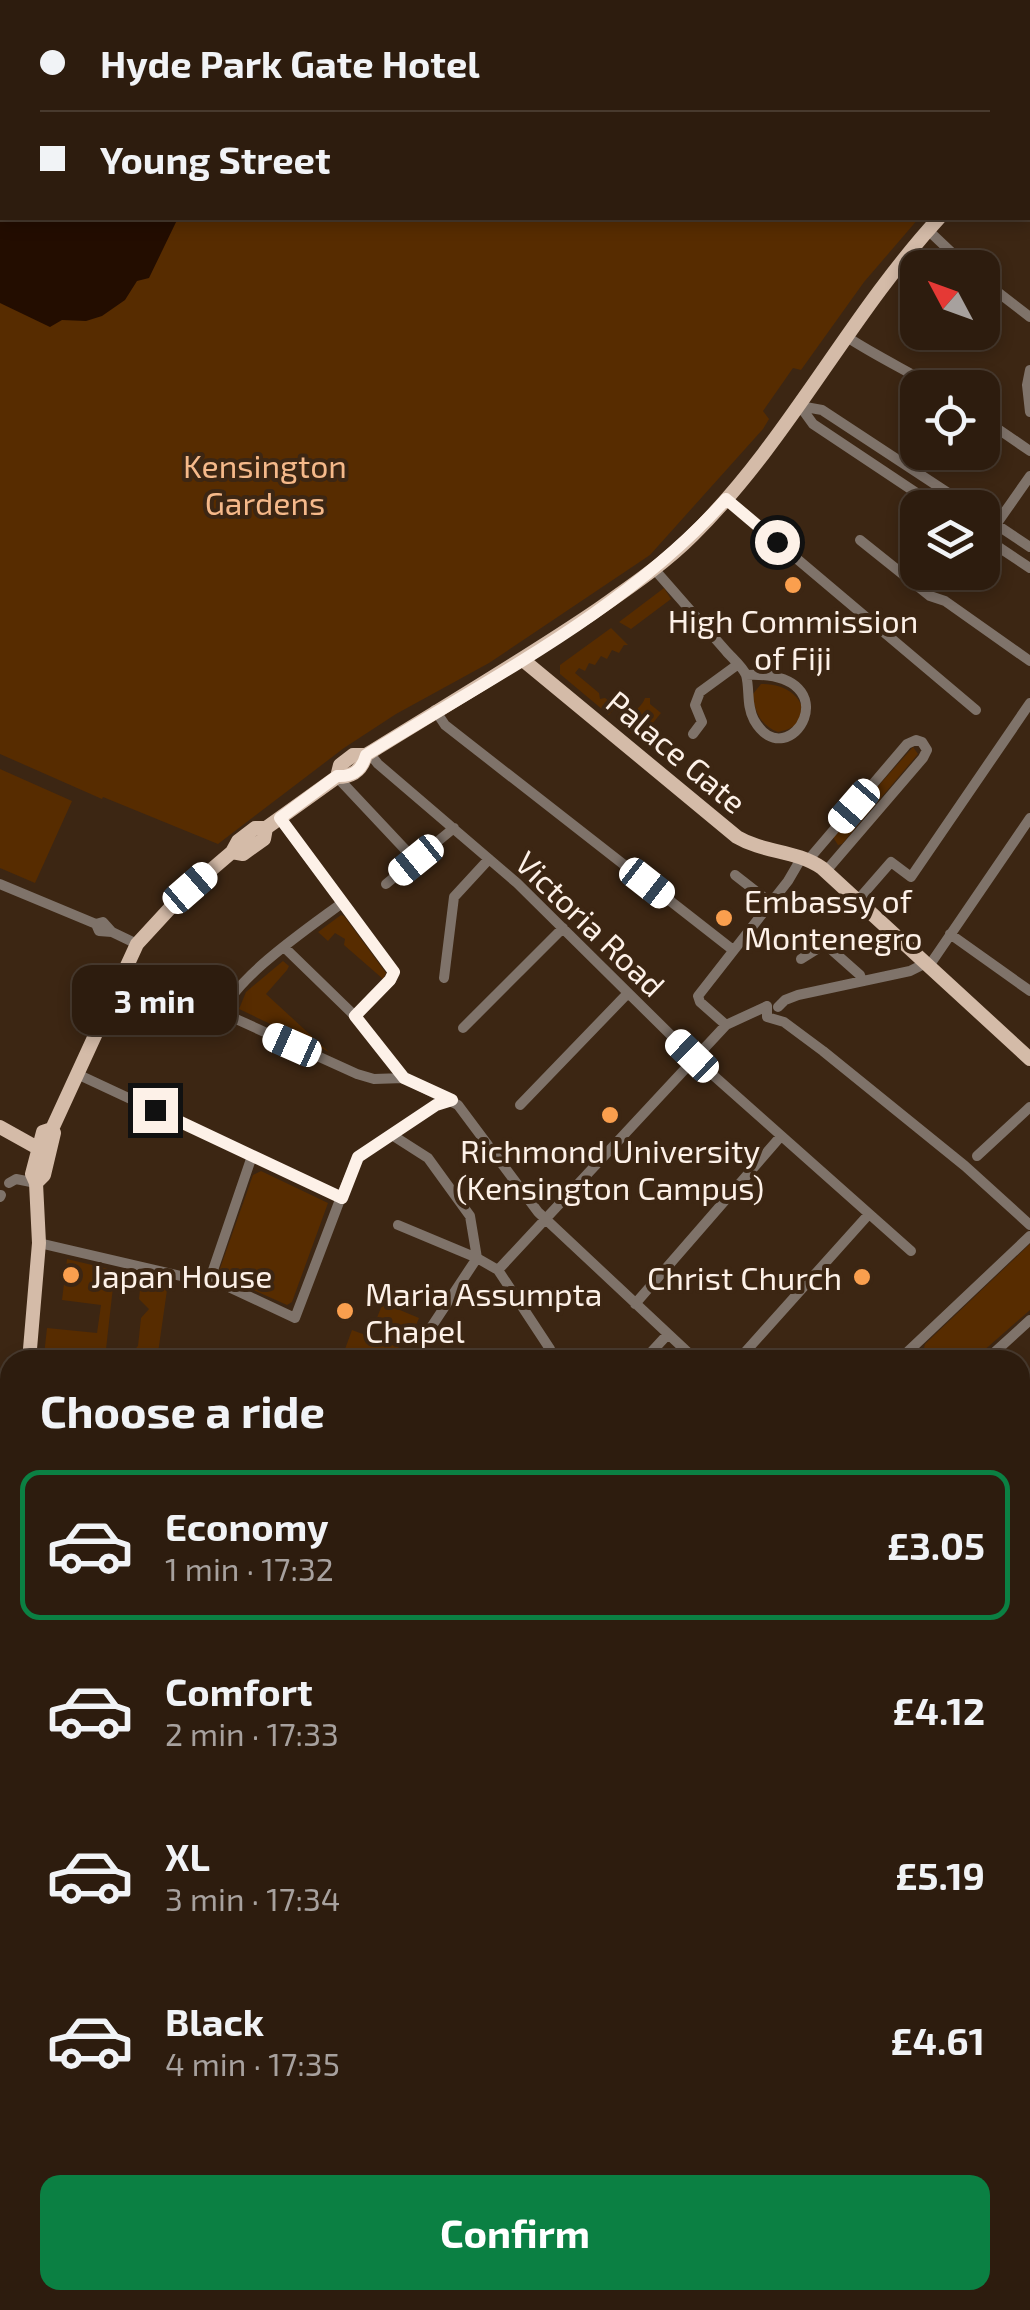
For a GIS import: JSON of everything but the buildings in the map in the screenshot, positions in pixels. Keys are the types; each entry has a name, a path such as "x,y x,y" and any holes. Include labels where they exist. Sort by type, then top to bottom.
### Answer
{"main road":[{"path":"36,1182 44,1176 52,1133 136,944 171,906 248,833 266,828 337,776 340,765 353,756 368,754 523,660 655,570 692,536 779,437 847,337 937,220"},
{"name":"Palace Gate","path":"523,660 737,837 759,848 805,858"},
{"path":"805,858 826,871 1030,1059"},
{"path":"0,1127 38,1146 48,1159"},
{"path":"29,1350 39,1242 36,1182 32,1174 38,1146 52,1133"}],"street":[{"path":"928,230 949,250"},
{"path":"1000,294 1030,317"},
{"path":"847,337 891,365 907,370"},
{"path":"1030,370 1030,412"},
{"path":"800,406 813,424 912,490"},
{"path":"800,406 822,410 944,490"},
{"path":"1000,430 1030,451"},
{"path":"1000,518 1030,476"},
{"path":"726,499 976,710"},
{"path":"1000,527 1030,547"},
{"path":"860,540 930,596 945,600 1030,660"},
{"path":"1000,548 1030,568"},
{"path":"655,570 746,675 750,712 766,733 779,737 802,727 808,704 798,691 769,677 746,675"},
{"path":"693,734 702,722 695,705 700,692 737,664"},
{"path":"857,901 891,862 912,876 1030,703"},
{"path":"435,710 445,725 734,950"},
{"path":"726,1025 697,998 805,858 908,744 922,742 926,750 923,758 826,871"},
{"name":"Victoria Road","path":"368,754 563,928 696,1060 911,1251"},
{"path":"337,776 416,860"},
{"path":"280,818 394,972 355,1016"},
{"path":"498,1270 726,1025 798,995 927,964 1030,818"},
{"path":"386,884 454,828"},
{"path":"444,978 454,897 489,859"},
{"path":"735,875 771,904"},
{"path":"0,884 96,924 108,924 112,932 136,944"},
{"path":"342,902 234,992 226,1014 356,1074 404,1078 452,1100 546,1219 685,1350"},
{"path":"463,1028 563,928"},
{"path":"950,934 1030,992"},
{"path":"801,959 825,944 862,981"},
{"path":"285,948 355,1016 404,1078"},
{"path":"520,1104 628,993"},
{"path":"773,1006 784,1022 965,1166 1030,1225"},
{"path":"77,1074 342,1198"},
{"path":"252,1156 211,1276 295,1318 358,1157 436,1105 452,1100"},
{"path":"976,1156 1030,1107"},
{"path":"392,1135 428,1158 470,1216 477,1258 428,1332"},
{"path":"635,1304 781,1136"},
{"path":"8,1184 16,1180 36,1182"},
{"path":"747,1350 870,1214"},
{"path":"398,1225 498,1270 550,1349"},
{"path":"910,1350 1030,1236"},
{"path":"39,1242 185,1277"},
{"path":"997,1350 1030,1320"},
{"path":"653,1350 668,1334"}],"green space":[{"name":"Kensington Gardens","path":"0,220 917,220 864,282 801,370 793,368 763,411 769,419 763,429 650,555 489,663 396,714 344,748 218,844 0,754"},
{"path":"664,588 671,599 631,629 619,622"},
{"path":"611,628 628,645 619,653 612,650 607,659 601,656 595,665 589,663 585,671 579,668 575,673 599,693 600,699 616,706 609,715 560,674 560,665"},
{"path":"761,684 775,685 796,696 803,713 792,728 778,732 759,717 753,694"},
{"path":"645,698 650,698 650,704 661,713 639,740 620,724"},
{"path":"913,747 918,754 838,845 833,837"},
{"path":"0,769 72,801 35,883 0,868"},
{"path":"341,915 386,973 383,979 344,945 345,939 335,933 328,941 318,932"},
{"path":"283,961 289,966 287,970 266,994 329,1052 239,1009 246,992"},
{"path":"261,1171 328,1203 292,1302 287,1305 218,1274 253,1175"},
{"path":"1030,1244 1030,1310 984,1350 924,1350 925,1344"},
{"path":"67,1259 168,1283 158,1350 134,1350 138,1346 141,1318 149,1309 139,1299 141,1280 124,1278 123,1287 113,1287 106,1350 45,1350 47,1328 97,1333 101,1305 62,1300"},
{"path":"383,1303 419,1318 412,1335 376,1320"},
{"path":"352,1330 405,1350 345,1350"}],"shaded area":[{"path":"0,220 177,220 149,278 137,281 125,300 102,316 86,321 62,320 50,327 0,303"}],"place":[{"name":"High Commission of Fiji","path":"793,585"},
{"name":"Embassy of Montenegro","path":"724,918"},
{"name":"Richmond University (Kensington Campus)","path":"610,1115"},
{"name":"Japan House","path":"71,1275"},
{"name":"Christ Church","path":"862,1277"},
{"name":"Maria Assumpta Chapel","path":"345,1311"}],"route":[{"path":"155,1110 342,1198 358,1157 436,1105 452,1100 404,1078 355,1016 394,972 280,818 337,776 349,776 363,766 366,755 538,650 655,570 726,499 777,542"}]}
